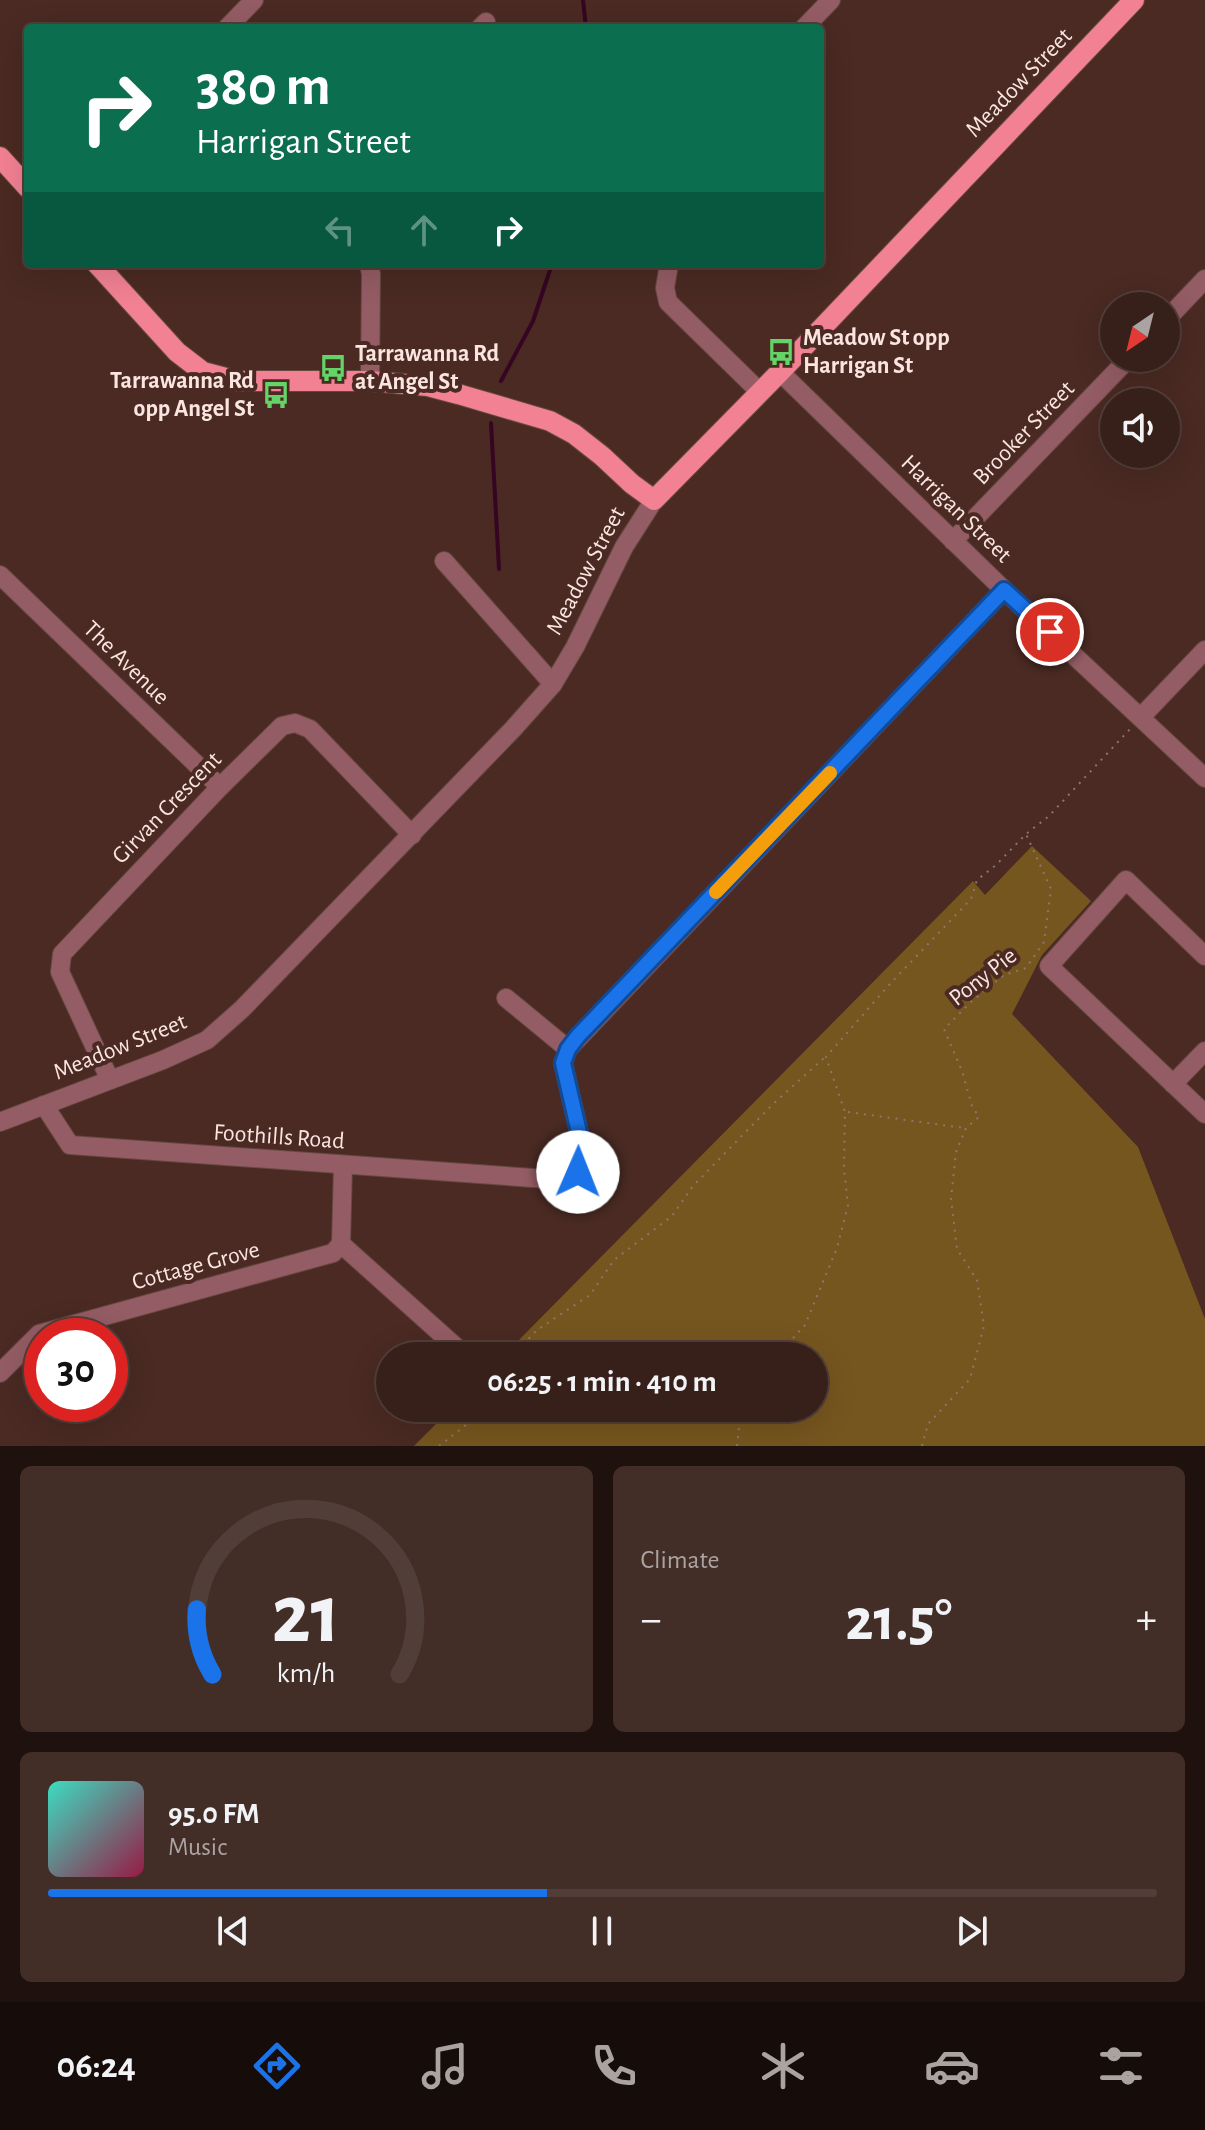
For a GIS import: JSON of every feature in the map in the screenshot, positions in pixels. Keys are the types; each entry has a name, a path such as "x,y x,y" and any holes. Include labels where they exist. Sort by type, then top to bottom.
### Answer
{"main road":[{"name":"Meadow Street","path":"654,500 1134,0"},
{"path":"0,157 24,184"},
{"path":"101,268 177,352 203,372 237,381 370,381 428,386 550,421 574,434 654,500"}],"street":[{"path":"231,24 254,0"},
{"path":"808,24 831,0"},
{"path":"370,268 370,381"},
{"path":"668,268 665,288 668,302 760,392"},
{"path":"1180,305 1205,279"},
{"name":"Harrigan Street","path":"780,372 1004,590 1205,778"},
{"name":"Brooker Street","path":"953,541 1116,372"},
{"name":"Meadow Street","path":"44,1105 207,1040 242,1009 412,835 553,684 575,647 624,547 654,500"},
{"path":"444,561 553,684"},
{"name":"The Avenue","path":"0,575 220,787"},
{"path":"506,998 568,1049 1004,590"},
{"path":"1141,717 1205,650"},
{"name":"Girvan Crescent","path":"110,1080 60,972 62,954 282,726 295,723 310,729 412,835"},
{"path":"1205,956 1126,880 1049,966 1205,1114"},
{"name":"Foothills Road","path":"44,1105 70,1145 562,1180 578,1172 584,1154 563,1063 568,1049"},
{"path":"1173,1084 1205,1051"},
{"path":"0,1122 44,1105"},
{"path":"343,1166 341,1244 450,1342"},
{"name":"Cottage Grove","path":"0,1373 39,1334 333,1253 341,1244"}],"path":[{"path":"525,1342 537,1330 590,1295 614,1260 672,1216 693,1186 772,1105 826,1057 971,899 977,880 1049,816 1141,717"},
{"name":"Pony Pie","path":"922,1446 928,1424 970,1379 984,1326 977,1280 957,1249 951,1199 956,1152 966,1128 979,1117 972,1106 962,1071 944,1029 1004,975 1026,968 1044,942 1051,889 1026,834"},
{"path":"790,1342 805,1325 837,1248 848,1205 844,1169 845,1112 826,1057"},
{"path":"845,1112 966,1128"},
{"path":"439,1446 470,1422"},
{"path":"737,1446 740,1422"}],"shaded area":[{"path":"1032,846 1091,901 1042,955 1012,1014 1138,1147 1205,1319 1205,1446 414,1446 438,1422 828,1422 828,1342 517,1342 973,881 985,895"}],"waterway":[{"path":"583,0 586,24"},
{"path":"501,381 533,321 551,268"},
{"path":"491,423 499,569"}],"slow traffic":[{"path":"716,892 830,773"}],"place":[{"name":"Meadow St opp Harrigan St","path":"781,352"},
{"name":"Tarrawanna Rd at Angel St","path":"333,368"},
{"name":"Tarrawanna Rd opp Angel St","path":"276,395"}],"route":[{"path":"578,1172 584,1154 563,1063 568,1049 578,1036 1004,590 1050,632"}]}
